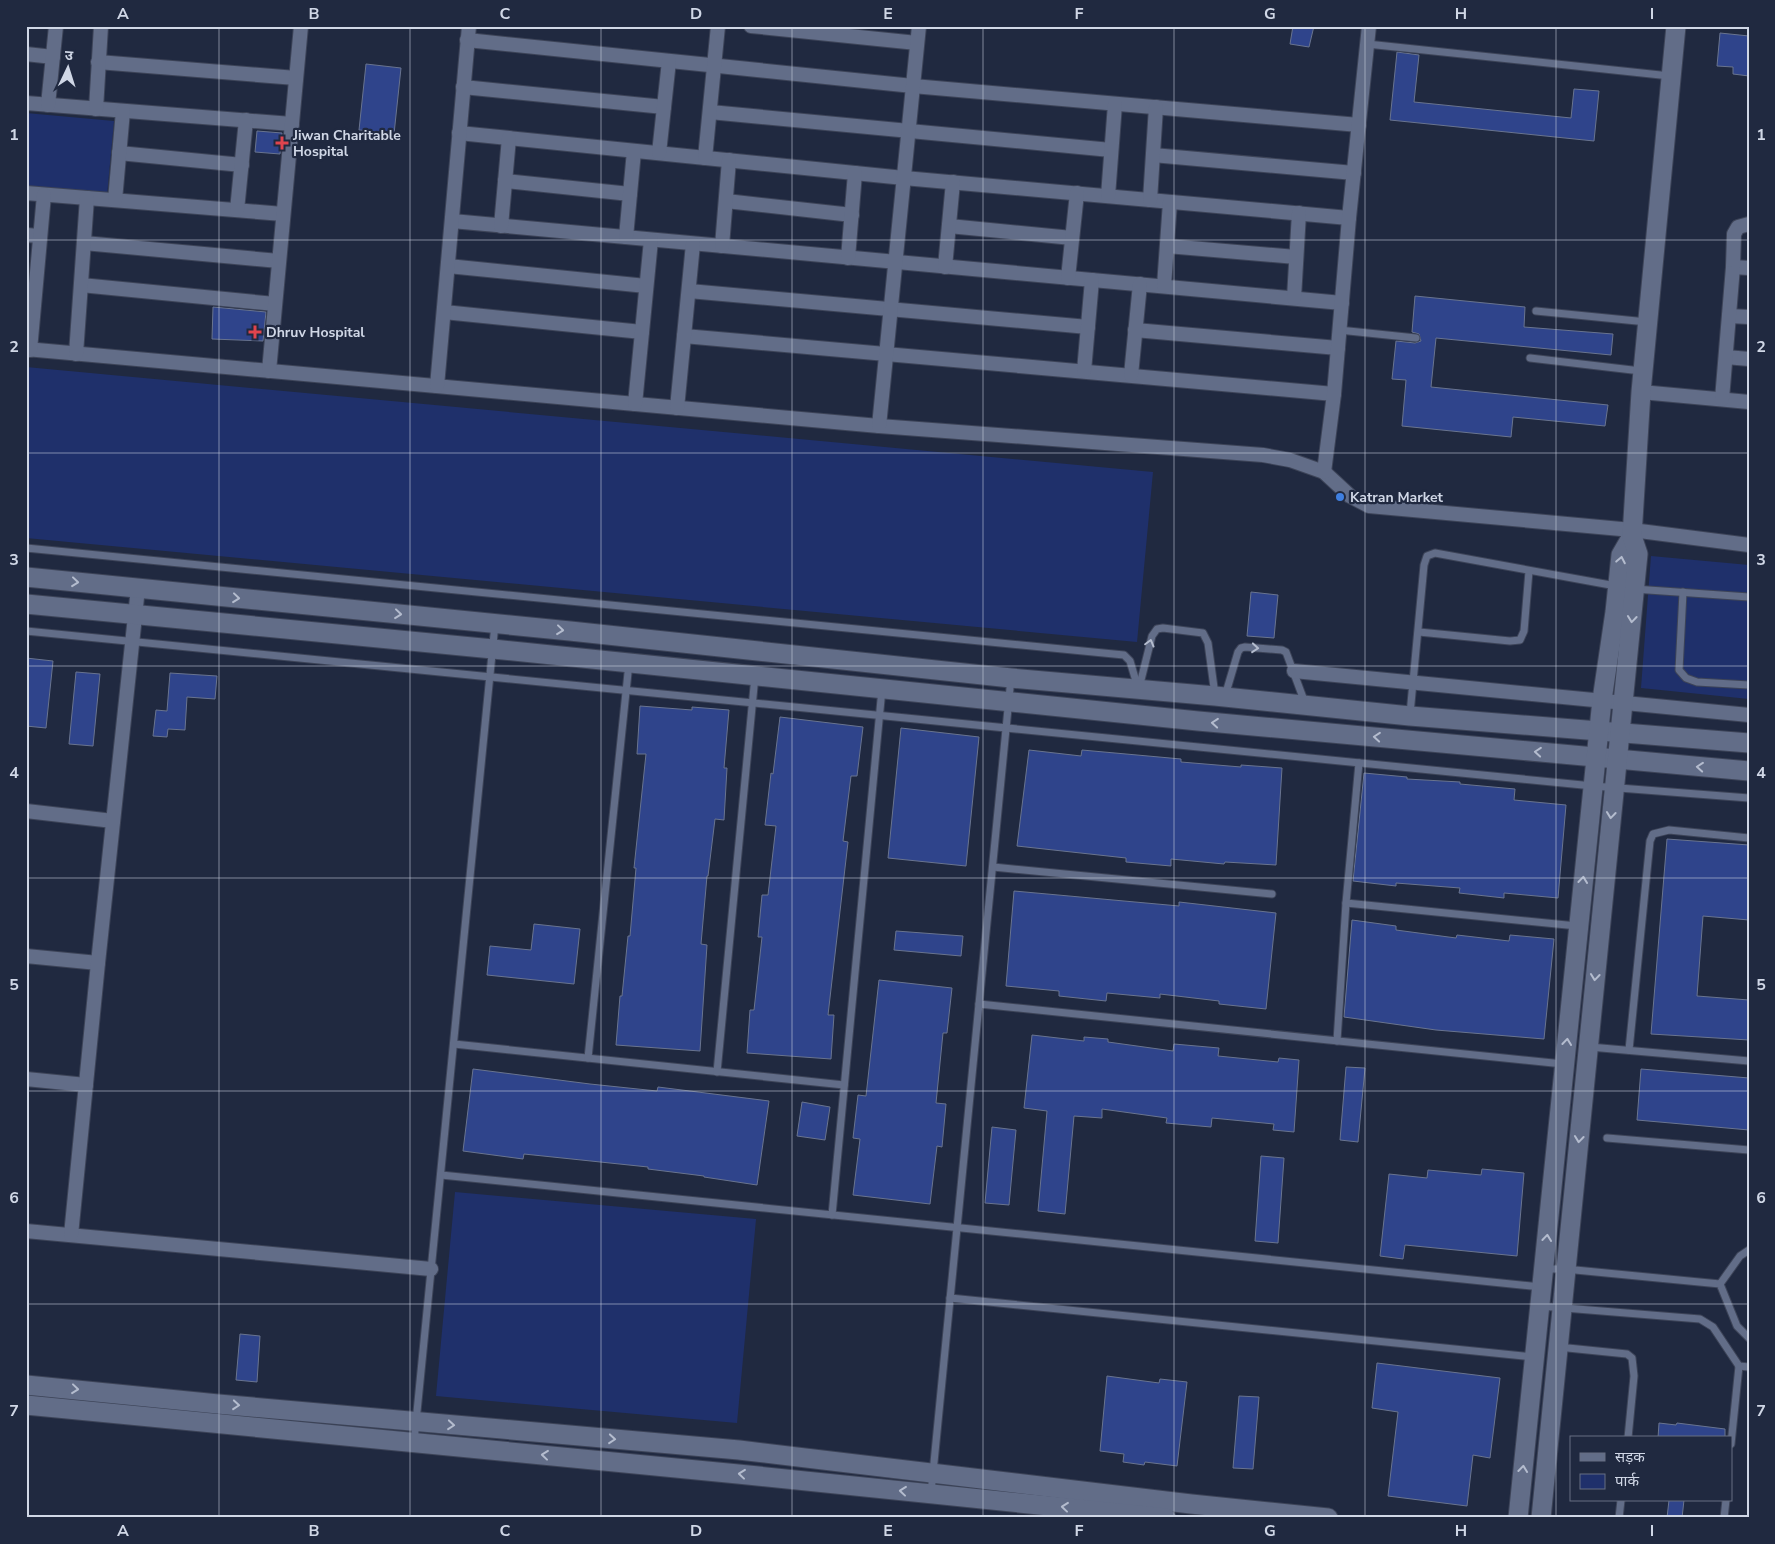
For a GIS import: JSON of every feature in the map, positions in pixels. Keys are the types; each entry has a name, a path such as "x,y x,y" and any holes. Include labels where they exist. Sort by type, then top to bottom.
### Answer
{"street":[{"path":"48,105 56,26"},
{"path":"96,109 101,26"},
{"path":"269,371 296,78 298,26"},
{"path":"705,158 718,26"},
{"path":"751,26 917,43"},
{"path":"879,426 919,26"},
{"path":"1324,472 1334,394 1349,218 1369,26"},
{"path":"1518,1518 1598,731 1602,700 1626,588 1638,554 1632,533 1641,392 1676,26"},
{"path":"437,386 468,33 669,60 913,86 1359,125"},
{"path":"26,54 53,57"},
{"path":"659,153 669,60"},
{"path":"98,62 296,78"},
{"path":"463,87 664,107"},
{"path":"26,104 292,124"},
{"path":"1108,196 1115,104"},
{"path":"1150,200 1156,107"},
{"path":"115,200 123,111"},
{"path":"710,112 1111,150"},
{"path":"238,210 246,120"},
{"path":"459,133 904,178 1349,218"},
{"path":"501,226 509,138"},
{"path":"626,238 634,151"},
{"path":"119,153 242,165"},
{"path":"1153,155 1354,173"},
{"path":"722,246 729,160"},
{"path":"848,258 855,173"},
{"path":"505,182 630,194"},
{"path":"945,266 953,182"},
{"path":"26,193 284,214"},
{"path":"1068,278 1077,193"},
{"path":"44,195 33,236 28,350 879,426 1263,455 1290,460 1324,472 1350,496 1369,506 1749,546"},
{"path":"76,354 87,198"},
{"path":"726,201 852,215"},
{"path":"1164,286 1170,202"},
{"path":"1294,298 1299,213"},
{"path":"452,221 1342,303"},
{"path":"1722,399 1734,267 1734,234 1738,227 1749,224"},
{"path":"949,226 1072,238"},
{"path":"635,404 651,240"},
{"path":"84,243 279,261"},
{"path":"677,408 693,244"},
{"path":"1167,246 1296,257"},
{"path":"448,266 646,286"},
{"path":"1734,267 1749,268"},
{"path":"1084,371 1092,280"},
{"path":"1131,376 1140,284"},
{"path":"81,285 275,304"},
{"path":"689,291 891,311 1088,327"},
{"path":"444,312 642,332"},
{"path":"1729,316 1749,317"},
{"path":"1135,330 1338,348"},
{"path":"684,336 1334,394"},
{"path":"1726,357 1749,359"},
{"path":"1641,392 1749,402"},
{"path":"26,578 496,623 1011,678 1220,696 1410,716 1749,743"},
{"path":"71,1236 138,588"},
{"path":"1541,1518 1620,733 1626,588"},
{"path":"26,604 493,649 1198,721 1749,771"},
{"path":"1294,671 1749,715"},
{"path":"26,811 113,821"},
{"path":"26,956 98,963"},
{"path":"26,1079 86,1086"},
{"path":"26,1231 431,1269"},
{"path":"26,1385 739,1450 1191,1504 1328,1518"},
{"path":"26,1405 1166,1518"}],"lane":[{"path":"1367,44 1671,76"},
{"path":"1536,310 1648,322"},
{"path":"1339,330 1416,338"},
{"path":"1530,358 1643,371"},
{"path":"26,548 1124,655 1130,661 1138,690"},
{"path":"1410,716 1424,565 1427,556 1435,553 1626,588 1749,597"},
{"path":"1419,632 1510,641 1520,640 1524,631 1530,571"},
{"path":"1683,592 1678,660 1679,670 1686,678 1697,682 1749,685"},
{"path":"414,1442 496,623"},
{"path":"1138,690 1152,636 1158,629 1163,628 1203,633 1208,644 1220,696"},
{"path":"26,631 1593,786 1749,798"},
{"path":"1220,696 1241,648 1282,650 1286,652 1294,671 1305,705"},
{"path":"588,1058 629,663"},
{"path":"717,1072 755,676"},
{"path":"931,1494 1011,678"},
{"path":"832,1215 882,689"},
{"path":"1337,1041 1346,903 1359,763"},
{"path":"1629,1050 1650,841 1653,834 1669,830 1749,838"},
{"path":"993,867 1272,894"},
{"path":"1346,903 1579,926"},
{"path":"979,1004 1564,1064"},
{"path":"454,1044 844,1085"},
{"path":"1588,1046 1749,1061"},
{"path":"1607,1138 1749,1150"},
{"path":"441,1175 957,1228 1542,1278 1565,1269 1720,1284"},
{"path":"1720,1284 1740,1256 1749,1250"},
{"path":"1720,1284 1737,1326 1749,1338"},
{"path":"950,1298 1534,1357"},
{"path":"1540,1306 1700,1319 1713,1326 1738,1366 1732,1436"},
{"path":"1558,1347 1627,1354 1632,1358 1634,1376 1628,1436"},
{"path":"1738,1366 1749,1367"},
{"path":"1619,1518 1621,1502"},
{"path":"1724,1518 1726,1502"}],"green space":[{"path":"26,113 114,121 107,195 26,188"},
{"path":"26,367 1153,472 1137,642 26,538"},
{"path":"1651,556 1749,565 1749,699 1641,688"},
{"path":"455,1192 756,1219 737,1423 436,1396"}],"building":[{"path":"1293,26 1314,26 1309,47 1290,44"},
{"path":"1720,33 1749,36 1749,76 1733,74 1733,67 1717,66"},
{"path":"1397,52 1419,55 1414,102 1571,118 1574,89 1599,91 1594,141 1390,120"},
{"path":"366,64 401,68 394,134 359,130"},
{"path":"257,131 282,133 280,154 255,152"},
{"path":"1415,296 1525,307 1524,327 1613,334 1611,355 1436,338 1431,387 1608,405 1605,426 1513,417 1511,437 1402,426 1406,380 1392,379 1396,341 1415,343 1421,341 1419,334 1412,332"},
{"path":"213,307 266,312 263,341 212,339"},
{"path":"1251,592 1278,595 1274,638 1247,636"},
{"path":"26,658 53,661 46,728 26,726"},
{"path":"76,672 100,674 93,746 69,744"},
{"path":"170,673 217,676 215,699 187,697 185,730 168,729 167,737 153,736 156,710 167,711"},
{"path":"640,706 692,710 692,707 729,710 724,768 727,768 724,820 715,819 707,876 701,944 707,945 700,1051 616,1045 620,996 622,996 628,936 630,936 636,868 634,868 646,754 637,754"},
{"path":"780,717 863,727 857,776 851,776 843,841 848,842 828,1015 834,1015 831,1059 747,1053 750,1010 754,1010 762,937 758,937 762,895 768,895 776,826 765,825"},
{"path":"901,728 979,737 966,866 888,858"},
{"path":"1029,750 1081,756 1082,750 1181,759 1181,762 1282,768 1276,865 1225,862 1224,864 1171,859 1171,866 1126,862 1126,858 1017,846"},
{"path":"1364,773 1515,789 1514,800 1566,805 1558,898 1504,893 1504,898 1459,893 1460,888 1396,883 1396,886 1353,881"},
{"path":"1667,839 1749,845 1749,920 1703,916 1697,996 1749,1000 1749,1040 1651,1034"},
{"path":"1014,891 1179,906 1179,902 1276,913 1266,1009 1219,1004 1219,1001 1160,994 1160,998 1107,993 1106,1001 1059,996 1059,991 1006,986"},
{"path":"1352,920 1396,926 1396,930 1456,938 1457,935 1509,941 1510,935 1554,939 1544,1039 1436,1030 1344,1017"},
{"path":"534,924 580,929 574,984 487,975 490,946 531,950"},
{"path":"896,931 963,936 961,956 894,950"},
{"path":"879,980 952,988 947,1033 943,1033 936,1103 946,1104 942,1147 937,1146 930,1204 853,1195 860,1139 853,1138 858,1095 866,1096"},
{"path":"1032,1035 1084,1041 1084,1037 1108,1039 1108,1042 1173,1051 1174,1044 1219,1048 1218,1056 1278,1062 1279,1058 1299,1060 1294,1132 1273,1130 1274,1124 1212,1118 1211,1127 1166,1123 1167,1118 1102,1109 1102,1118 1074,1116 1065,1214 1038,1211 1047,1111 1024,1108"},
{"path":"1346,1067 1365,1068 1358,1142 1340,1140"},
{"path":"473,1069 590,1084 657,1091 658,1087 769,1101 757,1185 648,1169 648,1167 524,1154 523,1159 463,1151"},
{"path":"1641,1069 1749,1078 1749,1130 1637,1120"},
{"path":"802,1102 830,1107 825,1140 797,1136"},
{"path":"992,1127 1016,1130 1009,1205 985,1203"},
{"path":"1261,1156 1284,1158 1278,1243 1255,1241"},
{"path":"1482,1169 1524,1173 1517,1256 1405,1245 1403,1259 1380,1256 1389,1174 1427,1178 1428,1170 1481,1175"},
{"path":"240,1334 260,1336 257,1382 236,1380"},
{"path":"1377,1363 1500,1378 1490,1458 1473,1455 1467,1506 1388,1496 1398,1412 1372,1408"},
{"path":"1107,1376 1159,1383 1160,1379 1187,1382 1177,1466 1145,1462 1144,1465 1123,1462 1124,1454 1100,1451"},
{"path":"1239,1396 1259,1397 1253,1469 1233,1468"},
{"path":"1659,1423 1676,1425 1677,1423 1725,1429 1725,1436 1658,1436"},
{"path":"1669,1502 1684,1502 1682,1518 1667,1518"}],"place":[{"name":"Jiwan Charitable Hospital","path":"282,143"},
{"name":"Dhruv Hospital","path":"255,332"},
{"name":"Katran Market","path":"1340,497"}]}
